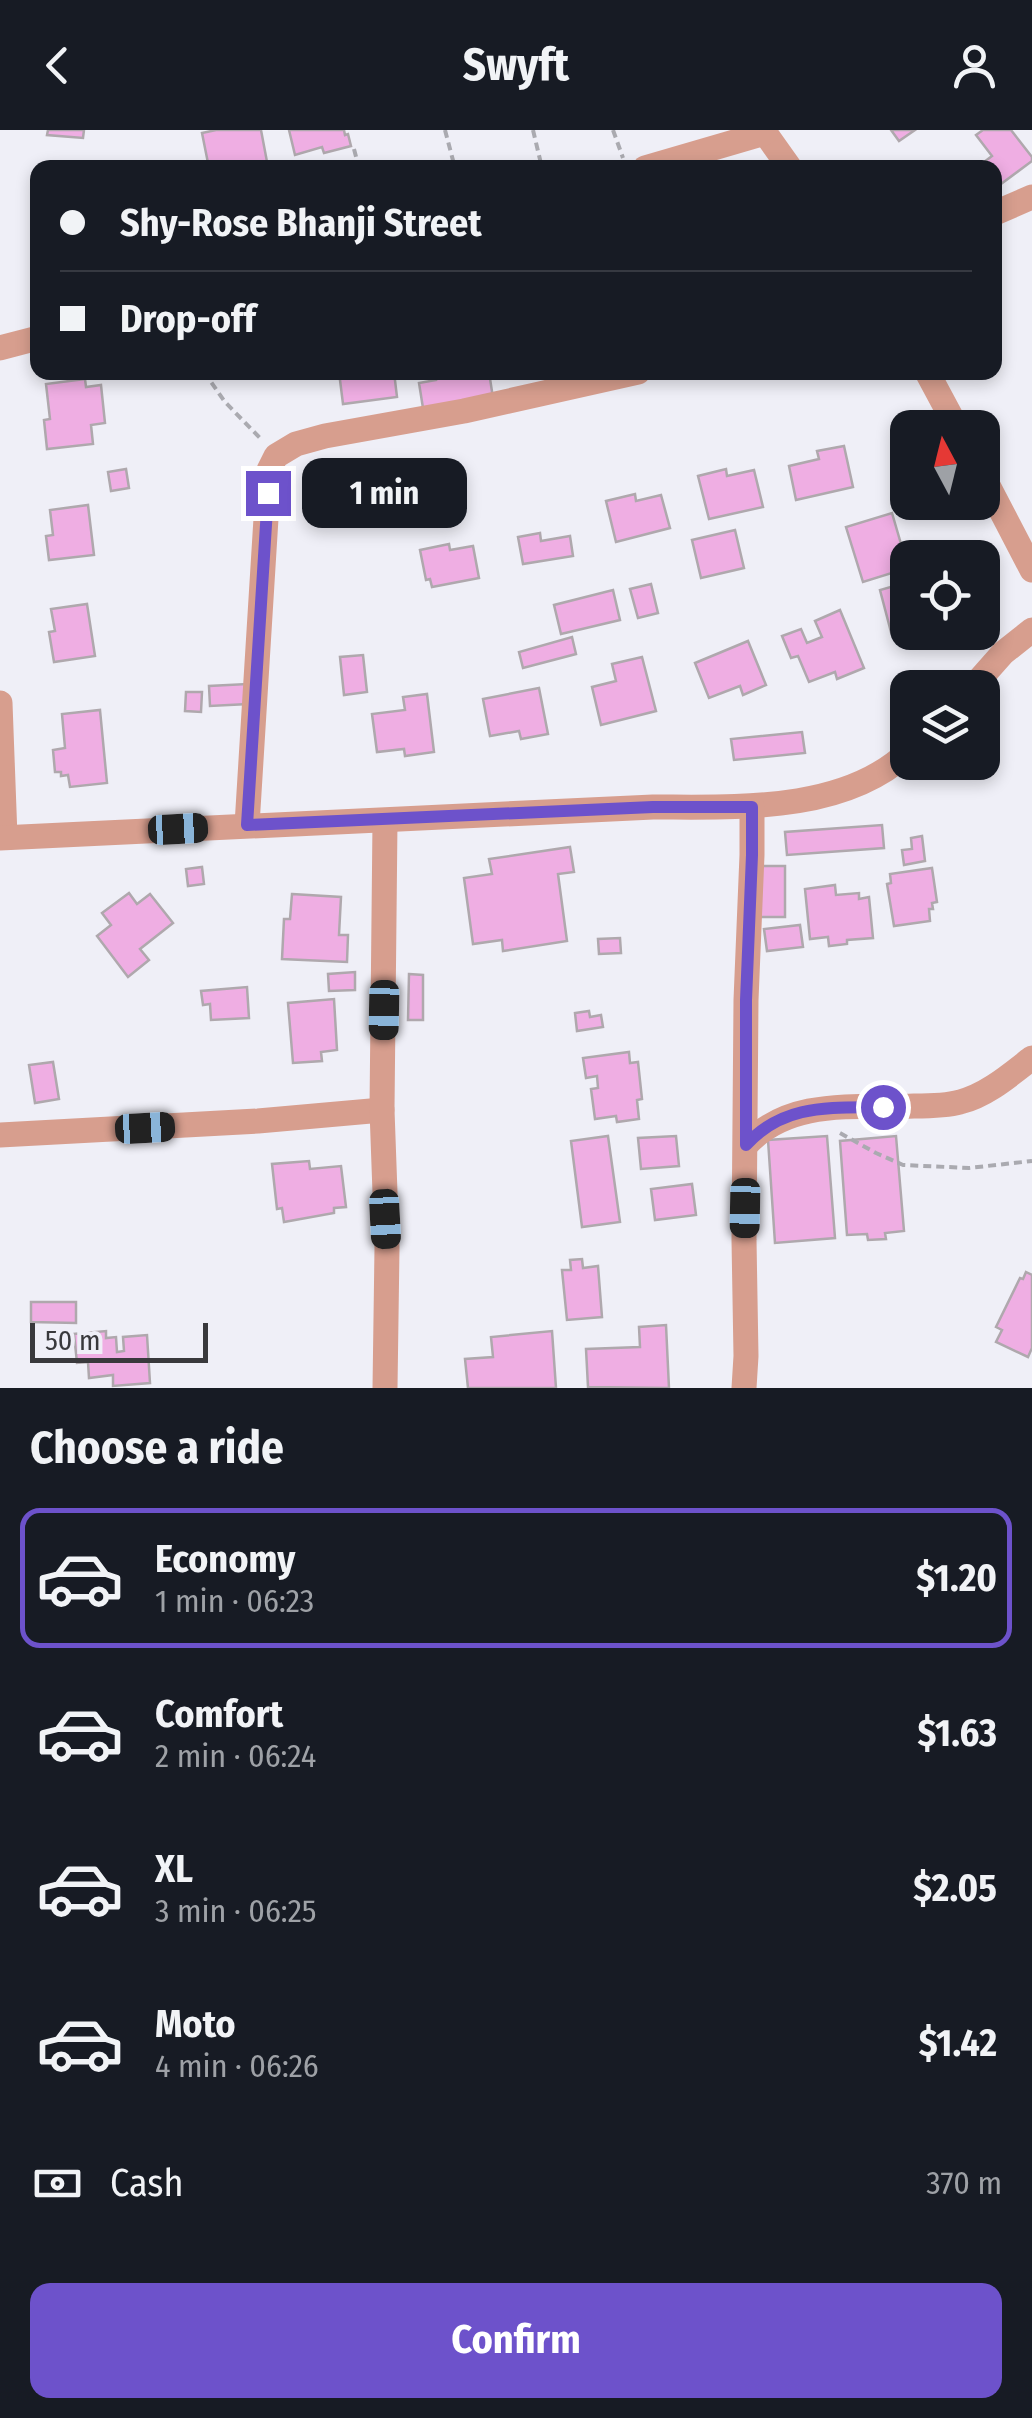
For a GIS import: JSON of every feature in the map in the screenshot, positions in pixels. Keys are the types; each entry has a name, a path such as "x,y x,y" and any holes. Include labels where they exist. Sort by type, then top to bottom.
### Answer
{"street":[{"path":"671,160 764,132 784,160"},
{"path":"1002,210 1032,197"},
{"path":"0,348 30,340"},
{"path":"247,825 269,470 276,456 296,444 325,436 464,411 602,380"},
{"path":"931,380 948,410"},
{"path":"1000,509 1032,570"},
{"path":"988,670 1032,630"},
{"path":"0,703 3,838 653,807 752,807 859,786 890,769"},
{"path":"744,1388 746,1000 752,807"},
{"path":"385,821 385,1388"},
{"path":"746,1145 760,1130 779,1119 824,1108 960,1102 998,1085 1032,1058"},
{"path":"0,1135 258,1122 382,1110"}],"path":[{"path":"445,130 453,160"},
{"path":"533,130 540,160"},
{"path":"613,130 623,160"},
{"path":"354,149 357,160"},
{"path":"210,380 276,456"},
{"path":"824,1108 842,1136 904,1164 970,1168 1032,1161"}],"building":[{"path":"48,130 84,130 83,138 47,135"},
{"path":"261,130 267,160 207,160 202,133"},
{"path":"289,130 344,130 351,146 324,153 322,147 295,155"},
{"path":"891,130 915,130 899,141"},
{"path":"983,130 1011,130 1032,161 1002,183 1002,160 987,160 992,156 976,135"},
{"path":"85,380 86,387 101,385 105,423 91,425 93,444 47,449 44,420 50,419 46,384"},
{"path":"340,380 395,380 397,397 343,404"},
{"path":"490,380 493,398 423,408 419,383"},
{"path":"844,446 853,487 796,500 789,466 819,459 817,451"},
{"path":"126,469 129,488 111,491 108,472"},
{"path":"726,469 727,476 754,470 763,507 709,519 698,476"},
{"path":"635,494 636,501 661,495 670,528 616,542 606,501"},
{"path":"88,505 94,555 49,560 46,536 53,535 50,510"},
{"path":"890,514 900,540 890,540 890,574 863,582 846,527"},
{"path":"735,530 744,568 701,578 692,540"},
{"path":"540,533 541,541 570,536 573,556 523,564 518,537"},
{"path":"449,544 450,550 473,546 479,578 432,587 430,579 426,580 420,550"},
{"path":"651,584 658,613 638,618 630,589"},
{"path":"890,587 890,628 880,590"},
{"path":"613,590 620,620 561,634 554,605"},
{"path":"87,604 95,656 54,662 49,632 55,631 51,609"},
{"path":"840,610 864,668 837,679 835,672 809,682 798,656 791,658 782,636 801,629 807,643 822,637 815,621"},
{"path":"572,637 576,654 523,668 519,652"},
{"path":"748,641 766,685 743,695 740,686 709,698 695,663"},
{"path":"363,655 367,692 344,695 340,657"},
{"path":"642,657 656,711 601,725 592,687 616,681 612,664"},
{"path":"247,684 248,704 210,706 209,686"},
{"path":"539,688 548,734 521,739 519,731 490,736 483,699"},
{"path":"186,692 202,692 201,712 185,711"},
{"path":"427,694 434,752 405,756 404,749 377,752 372,714 405,710 403,697"},
{"path":"100,710 107,783 70,787 68,775 55,772 53,750 65,748 62,714"},
{"path":"802,732 805,753 734,760 731,739"},
{"path":"882,825 884,848 787,855 785,832"},
{"path":"922,836 925,861 904,865 902,850 912,849 911,838"},
{"path":"570,847 574,872 558,874 567,941 503,951 502,940 473,944 464,878 492,874 489,859"},
{"path":"760,866 785,866 785,917 760,917"},
{"path":"202,867 204,884 188,886 186,869"},
{"path":"932,868 937,902 929,909 930,921 894,926 887,884 891,883 890,874"},
{"path":"835,885 836,895 859,893 859,899 869,897 873,938 829,946 828,937 810,939 805,889"},
{"path":"129,893 137,904 150,894 173,923 140,949 149,960 128,977 97,936 111,925 102,913"},
{"path":"292,894 341,897 339,935 348,935 347,962 282,959 284,919 290,919"},
{"path":"800,925 803,947 767,951 764,929"},
{"path":"620,938 621,953 599,954 598,939"},
{"path":"355,972 355,990 329,991 328,974"},
{"path":"409,974 423,975 423,1020 408,1020"},
{"path":"247,987 249,1018 211,1020 210,1004 203,1005 201,991"},
{"path":"334,999 337,1050 321,1052 322,1061 293,1063 288,1003"},
{"path":"589,1011 590,1017 601,1015 603,1027 577,1031 575,1013"},
{"path":"629,1052 630,1063 638,1062 642,1099 637,1100 639,1119 595,1119 591,1089 598,1088 597,1076 586,1078 583,1058"},
{"path":"53,1062 59,1099 35,1103 29,1065"},
{"path":"608,1136 620,1222 582,1227 571,1141"},
{"path":"676,1136 679,1166 641,1169 638,1138"},
{"path":"827,1136 835,1238 775,1243 768,1140"},
{"path":"896,1136 904,1231 885,1233 886,1239 868,1240 867,1234 847,1235 840,1141"},
{"path":"309,1161 310,1169 341,1166 346,1207 334,1208 334,1213 284,1222 282,1208 277,1209 272,1164"},
{"path":"692,1184 696,1215 655,1220 651,1189"},
{"path":"582,1259 583,1268 598,1266 602,1317 567,1320 562,1270 571,1270 570,1260"},
{"path":"1026,1272 1032,1275 1032,1348 1028,1357 996,1342 1002,1330 996,1327"},
{"path":"31,1302 76,1302 76,1323 31,1322"},
{"path":"666,1325 669,1388 588,1387 586,1349 640,1347 639,1327"},
{"path":"106,1331 106,1338 116,1337 117,1352 124,1351 123,1337 147,1335 150,1383 113,1386 113,1375 89,1378 88,1362 77,1363 74,1334"},
{"path":"552,1331 556,1388 468,1388 465,1359 493,1357 491,1337"}],"route":[{"path":"268,493 247,825 653,807 752,807 746,1145 760,1130 802,1112 883,1107"}]}
